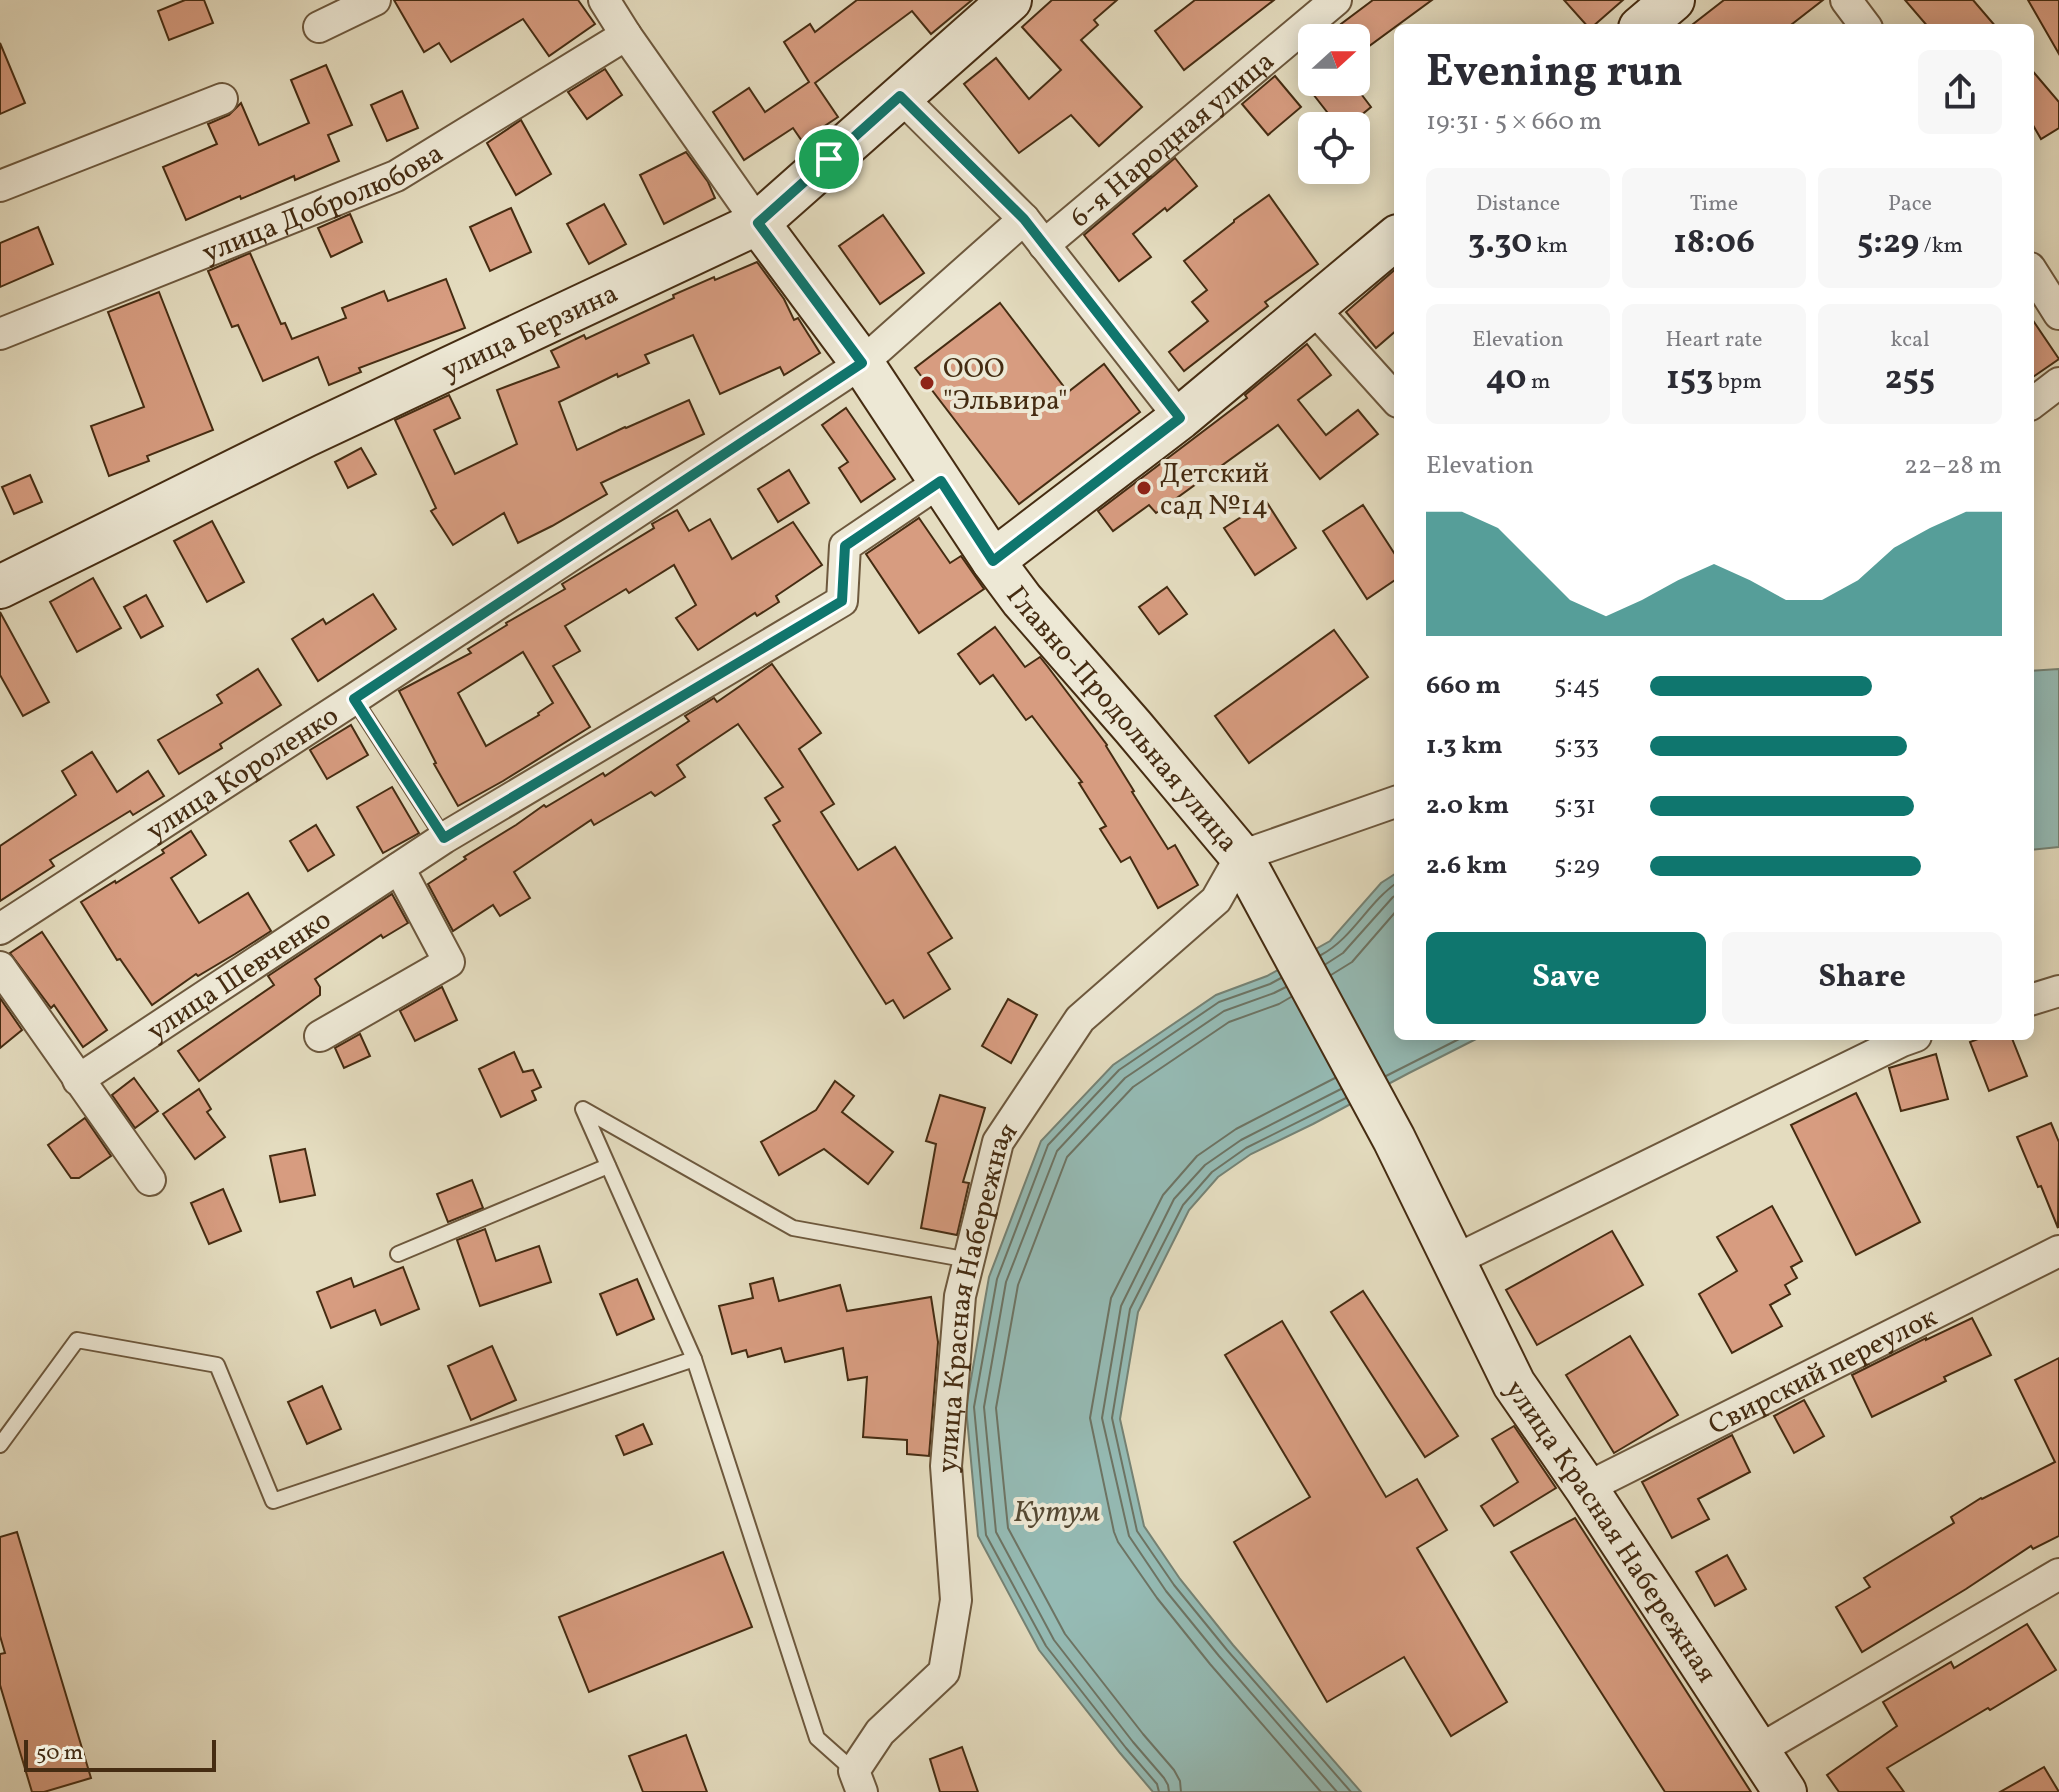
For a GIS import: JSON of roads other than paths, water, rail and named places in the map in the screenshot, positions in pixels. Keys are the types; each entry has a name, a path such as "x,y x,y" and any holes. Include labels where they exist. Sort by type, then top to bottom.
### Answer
{"street":[{"path":"319,27 375,0"},
{"name":"Главно-Продольная улица","path":"604,0 758,223 862,363 1022,600 1241,856 1394,1139"},
{"name":"улица Берзина","path":"0,587 305,436 758,223 1010,0"},
{"name":"6-я Народная улица","path":"1044,245 1336,0"},
{"path":"1645,24 1673,0"},
{"path":"1846,0 1864,24"},
{"name":"улица Добролюбова","path":"0,334 396,176 626,35"},
{"path":"900,96 1024,219 1180,418"},
{"path":"0,186 222,99"},
{"name":"улица Короленко","path":"0,929 862,363 1024,219"},
{"path":"993,561 1180,418 1394,239"},
{"path":"2034,274 2059,314"},
{"path":"1314,309 1394,398"},
{"path":"2034,402 2059,383"},
{"name":"улица Шевченко","path":"78,1080 444,838 842,601 845,546 941,481"},
{"path":"1241,856 1394,802"},
{"name":"улица Красная Набережная","path":"858,1782 880,1732 944,1672 956,1600 946,1466 960,1296 998,1142 1080,1019 1216,900 1241,856"},
{"path":"320,1036 449,962 399,868"},
{"path":"0,967 150,1180"},
{"path":"2034,999 2059,991"},
{"path":"1455,1260 1905,1040"},
{"name":"улица Красная Набережная","path":"1394,1139 1514,1384 1586,1488 1785,1792"},
{"name":"Свирский переулок","path":"1586,1488 2059,1251"},
{"path":"1757,1751 2059,1574"}],"lane":[{"path":"354,699 444,838"},
{"path":"858,1782 817,1738 694,1359 583,1109 793,1228 969,1260"},
{"path":"398,1254 608,1166"},
{"path":"0,1445 77,1340 217,1365 273,1501 694,1359"}],"water":[{"path":"2059,669 2059,847 2034,850 2034,671"},
{"name":"Кутум","path":"1394,875 1394,1040 1474,1040 1251,1154 1218,1177 1189,1210 1138,1312 1120,1419 1144,1526 1180,1579 1233,1645 1361,1792 1153,1792 1039,1650 978,1536 966,1407 989,1277 1041,1141 1113,1065 1216,995 1267,976 1330,941 1381,883"}],"place":[{"name":"ООО \"Эльвира\"","path":"927,383"},
{"name":"Детский сад №14","path":"1144,488"}]}
